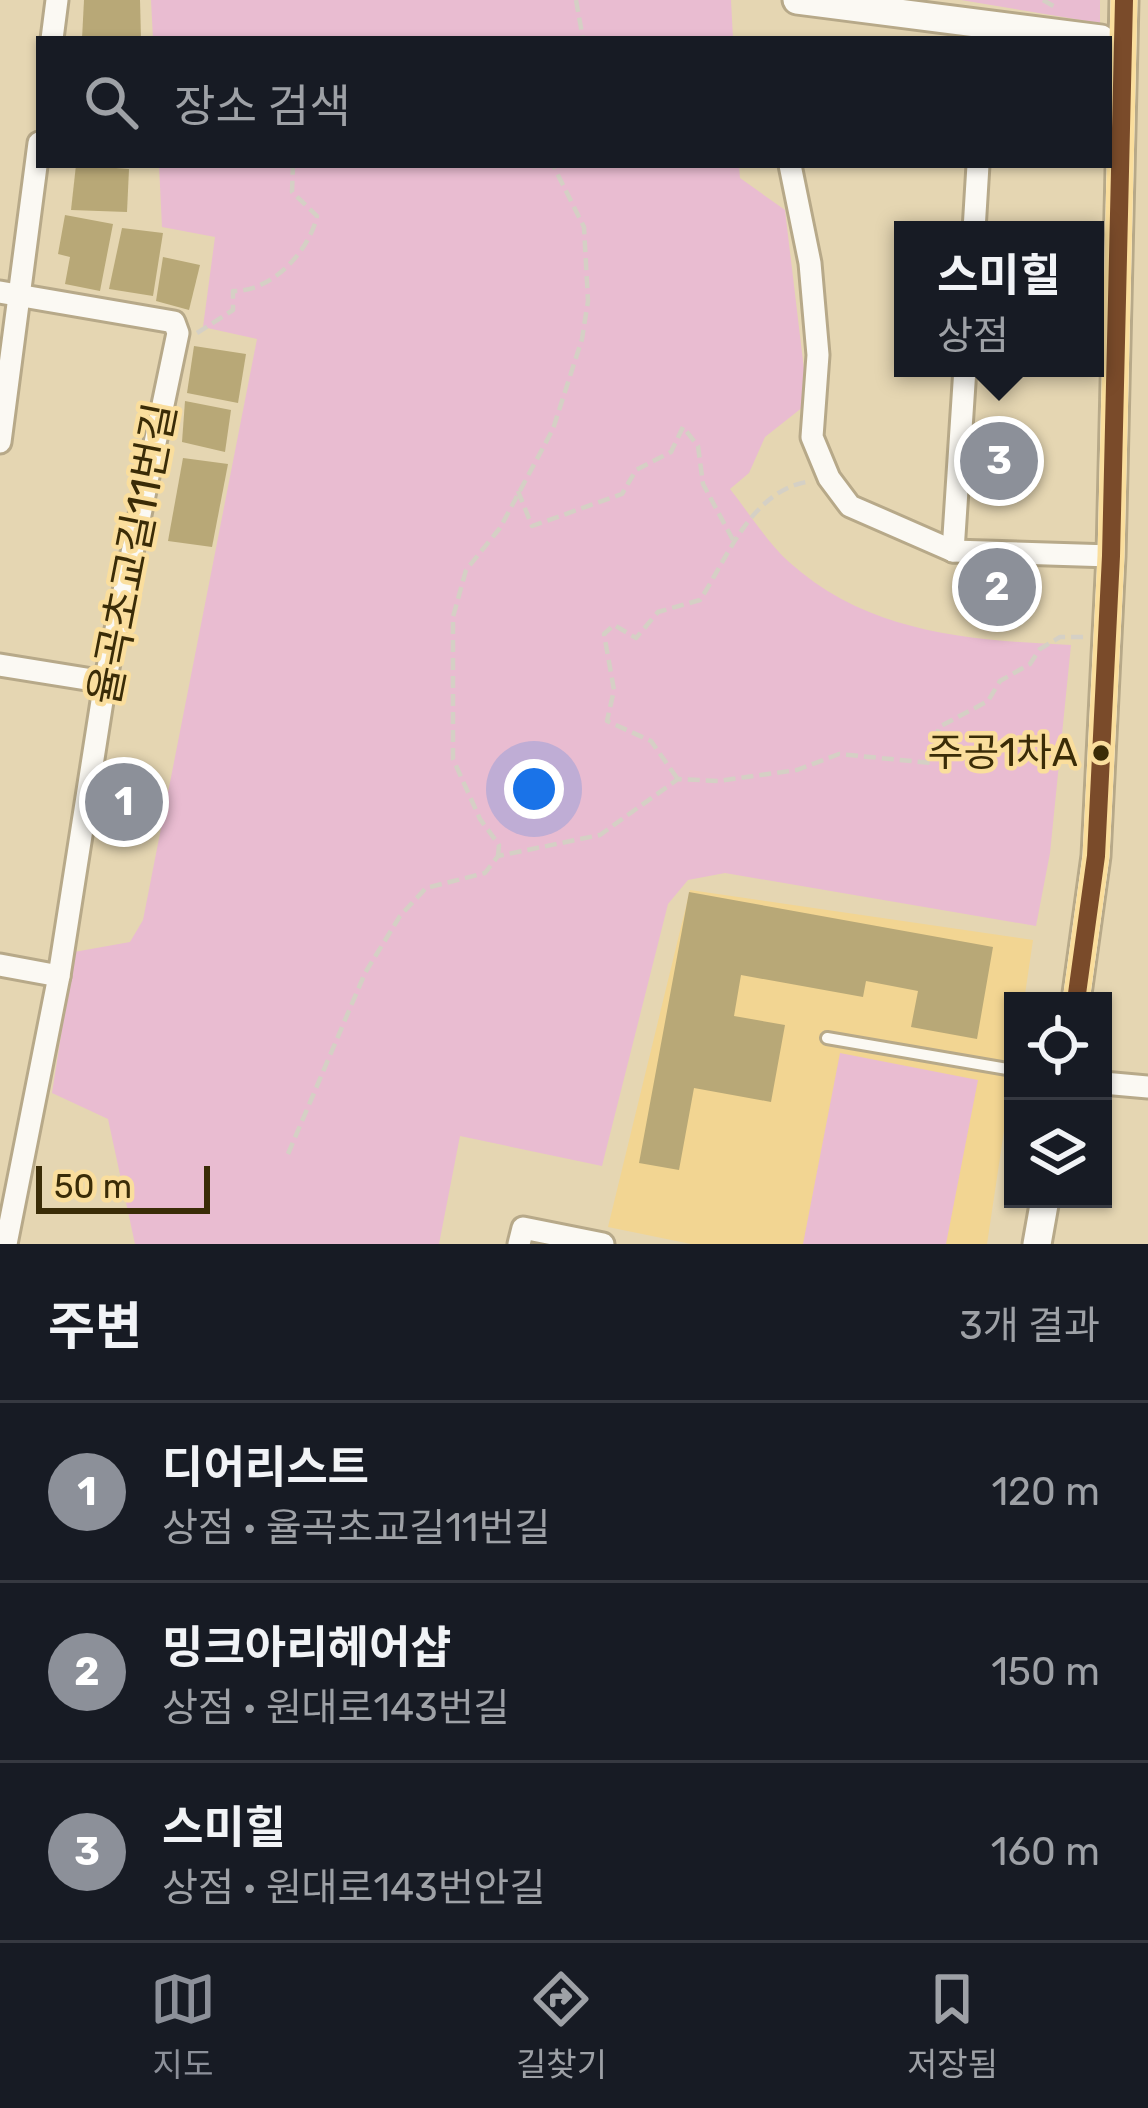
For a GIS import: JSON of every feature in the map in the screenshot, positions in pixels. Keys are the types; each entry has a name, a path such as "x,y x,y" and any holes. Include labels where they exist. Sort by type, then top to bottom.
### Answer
{"street":[{"path":"52,36 57,0"},
{"path":"797,0 991,32 1049,36"},
{"path":"1077,992 1096,856 1112,556 1124,0"},
{"path":"0,442 10,293 36,159"},
{"path":"791,168 810,263 818,355 812,437 829,478 850,506 953,551 1112,556"},
{"path":"975,221 978,168"},
{"path":"10,293 174,322 178,333"},
{"name":"율곡초교길11번길","path":"6,1244 59,976 105,682 178,333"},
{"path":"953,551 964,377"},
{"path":"0,665 105,682"},
{"path":"0,965 59,976"},
{"path":"1112,1084 1148,1087"},
{"path":"1037,1244 1043,1208"},
{"path":"519,1244 523,1228 603,1244"}],"lane":[{"path":"827,1038 1004,1068"}],"path":[{"path":"576,0 583,36"},
{"path":"178,333 200,333 233,310 233,291 270,284 314,229 317,216 292,192 293,168"},
{"path":"288,1154 365,973 400,916 426,888 485,873 498,856 499,845 480,819 453,760 453,617 466,571 500,528 558,416 589,301 580,213 556,168"},
{"path":"518,491 532,526 612,501 636,470 671,452 682,428 698,446 703,484 733,540"},
{"path":"678,779 651,741 607,721 614,691 604,634 614,625 636,638 658,612 700,600 753,513 789,485 829,478"},
{"path":"498,856 600,835 678,779 718,781 797,770 839,754 931,763 939,727 988,701 1000,680 1030,664 1040,649 1060,637 1105,638"}],"shaded area":[{"path":"151,0 731,0 733,36 153,36"},
{"path":"961,0 1100,0 1100,23 1099,23"},
{"path":"159,168 739,168 740,178 785,210 808,403 765,437 749,473 730,489 789,562 853,605 887,619 958,636 1071,645 1050,853 1036,926 725,873 688,880 668,904 602,1166 460,1136 439,1244 135,1244 108,1119 52,1093 74,952 130,942 143,920 257,339 203,327 215,237 162,227"},
{"path":"690,890 1033,940 1025,992 1004,992 1004,1131 987,1244 691,1244 608,1227"},
{"path":"840,1053 978,1080 946,1244 803,1244"}],"building":[{"path":"84,0 140,0 141,36 82,36"},
{"path":"76,168 129,169 127,212 71,210"},
{"path":"65,215 113,224 100,291 65,284 70,257 58,254"},
{"path":"122,228 163,233 153,296 109,289"},
{"path":"163,257 200,265 189,310 156,301"},
{"path":"194,346 246,354 238,403 187,393"},
{"path":"185,401 231,410 225,452 182,442"},
{"path":"183,458 228,464 212,547 168,541"},
{"path":"689,892 993,947 977,1039 911,1027 918,991 866,981 863,997 741,975 734,1016 785,1025 771,1102 694,1088 679,1170 639,1163"}],"transit line":[{"path":"1077,992 1096,856 1111,556 1124,0"}],"place":[{"name":"스미힐","path":"999,461"},
{"name":"밍크아리헤어샵","path":"997,587"},
{"name":"주공1차A","path":"1101,753"},
{"name":"디어리스트","path":"124,802"}]}
